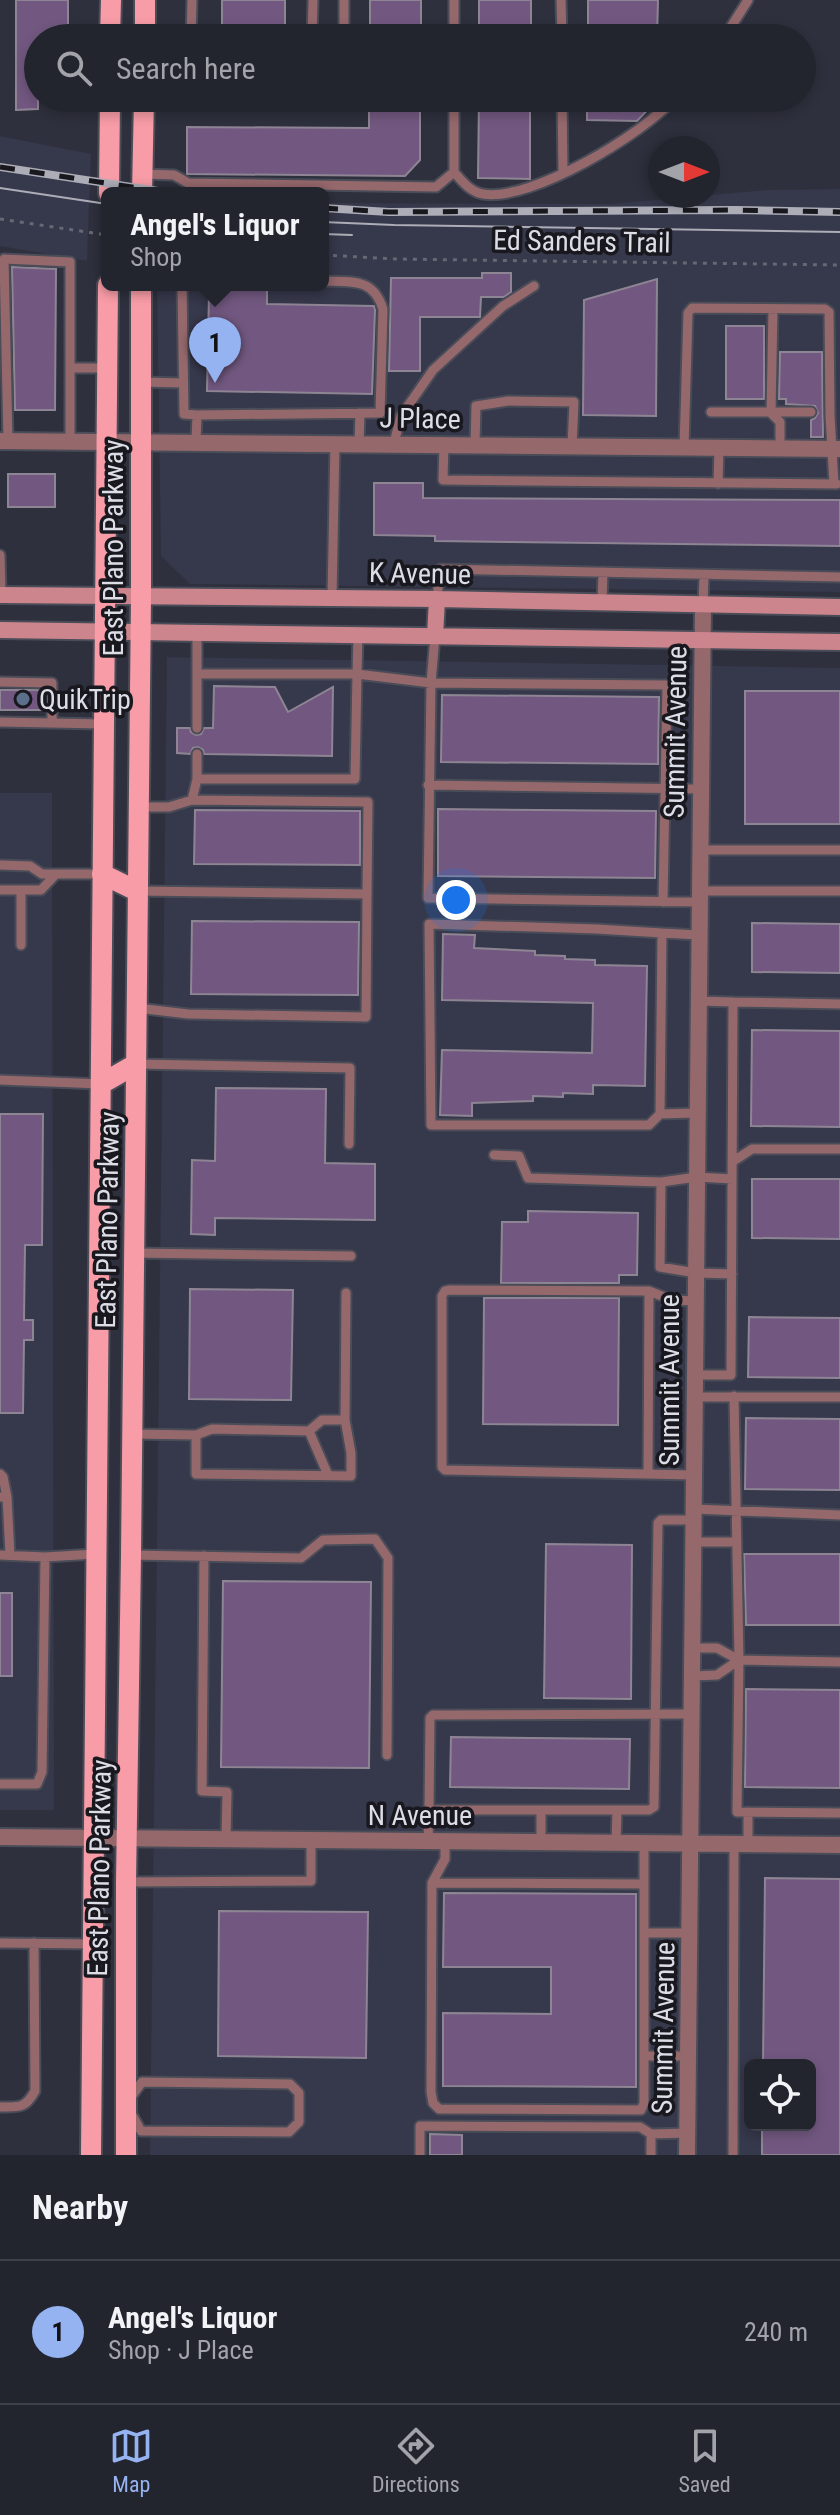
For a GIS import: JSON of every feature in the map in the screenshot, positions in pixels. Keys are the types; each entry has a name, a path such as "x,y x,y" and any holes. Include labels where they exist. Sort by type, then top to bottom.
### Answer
{"main road":[{"path":"110,24 111,0"},
{"path":"145,0 145,24"},
{"path":"109,187 110,112"},
{"path":"142,183 144,112"},
{"name":"East Plano Parkway","path":"91,2155 108,291"},
{"name":"East Plano Parkway","path":"126,2155 126,1882 141,632 141,291"},
{"name":"K Avenue","path":"1,595 840,607"},
{"path":"435,636 437,599"},
{"path":"0,630 840,642"},
{"path":"102,874 137,891"},
{"path":"101,1084 136,1064"},
{"path":"98,1253 135,1253"},
{"path":"95,1554 131,1555"},
{"path":"92,2104 126,2104"}],"street":[{"name":"J Place","path":"4,441 836,449"},
{"name":"Summit Avenue","path":"687,2155 703,605"},
{"name":"N Avenue","path":"0,1837 840,1845"}],"lane":[{"path":"191,24 192,0"},
{"path":"312,24 313,0"},
{"path":"344,0 344,24"},
{"path":"454,0 454,24"},
{"path":"561,0 562,24"},
{"path":"733,24 748,0"},
{"path":"454,112 454,172 469,188 482,194 511,194 563,172 616,146 658,112"},
{"path":"562,112 563,172"},
{"path":"142,183 174,175 188,183 436,187 454,172"},
{"path":"4,441 4,259 70,262 70,441"},
{"path":"182,291 184,414 380,413 383,309 379,296 358,282 329,281"},
{"path":"394,443 401,416 433,370 503,306 534,286"},
{"path":"444,444 443,480 837,484 836,449 826,412 829,312 825,309 692,308 688,313 684,448"},
{"path":"773,309 771,413 780,422 780,448"},
{"path":"71,368 107,368"},
{"path":"142,382 182,383"},
{"path":"475,444 476,406 508,401 574,402 572,446"},
{"path":"711,412 811,412"},
{"path":"359,443 360,413"},
{"path":"196,441 197,415"},
{"path":"332,598 335,442"},
{"path":"718,484 719,447"},
{"path":"0,555 1,595"},
{"path":"437,599 440,569 840,577"},
{"path":"602,603 603,572"},
{"path":"703,605 704,576"},
{"path":"197,632 197,728"},
{"path":"197,779 355,779 358,634"},
{"path":"435,636 428,785 428,898 663,902 700,896 840,891"},
{"path":"197,674 357,674 431,683 667,685 663,902"},
{"path":"0,682 52,683 52,723"},
{"path":"0,722 103,724"},
{"path":"192,800 197,779 197,754"},
{"path":"428,785 701,789"},
{"path":"137,1008 188,1014 366,1017 368,802 192,800 169,807 139,807"},
{"path":"700,850 840,850"},
{"path":"0,865 30,866 42,874 102,874"},
{"path":"0,890 41,890 56,874"},
{"path":"21,890 21,945"},
{"path":"137,891 367,894"},
{"path":"697,1113 660,1114 649,1125 431,1125 428,975 429,924 699,935"},
{"path":"660,1114 662,933"},
{"path":"698,1001 840,1004"},
{"path":"695,1375 731,1375 733,1002"},
{"path":"136,1064 350,1068 349,1144"},
{"path":"0,1080 101,1084"},
{"path":"732,1162 752,1149 840,1149"},
{"path":"494,1155 519,1156 528,1178 661,1182 697,1177 732,1179"},
{"path":"661,1182 660,1267 696,1273 732,1274"},
{"path":"135,1253 351,1256"},
{"path":"694,1475 445,1470 442,1467 442,1296 450,1290 649,1291 672,1300 696,1301"},
{"path":"648,1474 649,1291"},
{"path":"196,1435 196,1474 351,1476 351,1453 345,1420 346,1293"},
{"path":"734,1396 739,1660 737,1812 840,1813"},
{"path":"695,1397 840,1397"},
{"path":"133,1434 196,1435 212,1429 309,1431 322,1420 345,1420"},
{"path":"309,1431 328,1475"},
{"path":"0,1474 3,1477 5,1555 45,1557 95,1554"},
{"path":"429,1810 649,1810 654,1807 658,1523 694,1514 737,1512 840,1515"},
{"path":"131,1555 301,1558 323,1540 375,1539 388,1558 387,1755"},
{"path":"693,1542 737,1542"},
{"path":"204,1556 202,1791 227,1792 226,1839"},
{"path":"0,1784 37,1784 42,1772 45,1557"},
{"path":"693,1648 717,1648 739,1660 840,1662"},
{"path":"692,1676 717,1675 739,1660"},
{"path":"644,1843 644,2103 641,2110 439,2109 433,2103 431,2092 432,1883 445,1859 429,1810 430,1718 433,1715 692,1714"},
{"path":"541,1810 541,1842"},
{"path":"616,1843 617,1810"},
{"path":"733,2155 741,1844 748,1812"},
{"path":"126,1882 311,1881 311,1840"},
{"path":"432,1883 644,1884"},
{"path":"644,1933 689,1933"},
{"path":"0,1943 93,1944"},
{"path":"0,2107 20,2107 28,2103 35,2091 34,1943"},
{"path":"644,2056 688,2056"},
{"path":"142,2082 290,2084 299,2093 299,2122 289,2132 141,2131 126,2104 142,2082"},
{"path":"420,2155 420,2126 640,2127 651,2134 688,2133"},
{"path":"651,2134 651,2155"}],"path":[{"path":"0,219 101,234"},
{"name":"Ed Sanders Trail","path":"329,255 396,259 840,265"}],"shaded area":[{"path":"0,136 91,154 87,261 0,246"},
{"path":"840,189 840,592 190,584 161,556 157,291 329,291 329,203 610,204 648,201 648,208 720,208 720,194"},
{"path":"167,657 840,668 840,2155 150,2155"},
{"path":"0,793 52,793 54,1810 0,1810"}],"building":[{"path":"16,0 68,0 68,24 24,24 24,110 16,110"},
{"path":"222,0 285,0 285,24 222,24"},
{"path":"370,0 421,0 421,24 370,24"},
{"path":"479,0 531,0 531,24 479,24"},
{"path":"588,0 658,0 657,24 588,24"},
{"path":"369,112 420,112 420,160 405,176 187,174 187,127 369,128"},
{"path":"479,112 530,112 530,179 478,178"},
{"path":"587,112 646,112 637,121 587,120"},
{"path":"12,267 56,269 55,410 15,410"},
{"path":"482,273 511,273 511,292 504,297 481,297 480,317 420,317 420,371 389,371 391,278 482,278"},
{"path":"657,279 656,416 583,415 584,300"},
{"path":"224,291 267,291 267,304 374,306 372,394 207,391 209,294 224,294"},
{"path":"726,326 764,326 764,399 726,399"},
{"path":"780,352 822,352 823,437 811,437 811,420 818,413 815,406 786,404 786,399 779,399"},
{"path":"8,474 55,474 55,507 8,507"},
{"path":"374,483 423,483 423,498 840,500 840,546 435,541 435,536 374,535"},
{"path":"214,686 275,687 288,712 333,687 332,756 204,754 198,747 193,748 190,754 177,753 177,728 190,728 196,735 201,734 204,728 213,728"},
{"name":"QuikTrip","path":"0,690 44,690 44,710 0,710"},
{"path":"745,691 840,691 840,824 745,824"},
{"path":"442,695 659,697 658,764 441,762"},
{"path":"438,809 656,811 655,878 438,876"},
{"path":"195,810 360,811 360,865 194,864"},
{"path":"192,921 359,922 358,995 191,994"},
{"path":"752,923 840,924 840,973 752,972"},
{"path":"443,934 475,935 474,948 535,951 535,955 595,960 595,965 647,966 645,1086 593,1085 593,1094 563,1093 563,1097 533,1096 533,1101 472,1103 472,1116 440,1115 442,1050 592,1053 593,1003 442,1000"},
{"path":"752,1030 840,1031 840,1127 751,1126"},
{"path":"216,1088 326,1089 325,1163 375,1164 375,1220 215,1218 215,1235 191,1234 192,1160 215,1161"},
{"path":"0,1114 43,1114 42,1245 25,1245 24,1320 33,1320 33,1340 24,1340 23,1413 0,1413"},
{"path":"752,1179 840,1179 840,1239 752,1238"},
{"path":"528,1211 638,1213 637,1275 619,1275 619,1283 501,1283 502,1222 528,1222"},
{"path":"190,1289 293,1290 291,1400 189,1399"},
{"path":"484,1298 619,1298 618,1425 483,1424"},
{"path":"749,1317 840,1318 840,1378 748,1377"},
{"path":"746,1418 840,1419 840,1490 745,1489"},
{"path":"546,1544 632,1545 631,1699 544,1698"},
{"path":"744,1554 840,1554 840,1625 746,1625"},
{"path":"223,1581 371,1582 369,1768 221,1767"},
{"path":"0,1593 12,1593 12,1676 0,1676"},
{"path":"746,1689 840,1690 840,1788 745,1787"},
{"path":"451,1737 630,1739 629,1789 450,1787"},
{"path":"765,1878 840,1879 840,2155 762,2155 762,2131 816,2131 816,2059 763,2059"},
{"path":"444,1893 636,1894 636,2087 443,2086 443,2013 551,2014 551,1967 443,1967"},
{"path":"219,1911 368,1912 366,2058 218,2056"},
{"path":"430,2134 462,2135 462,2155 430,2155"}],"tram line":[{"path":"0,188 101,203"},
{"path":"329,222 840,232"},
{"path":"329,234 352,235"}],"railway":[{"path":"0,167 132,187"},
{"path":"329,208 389,212 840,212"}],"place":[{"name":"Angel's Liquor","path":"215,383"},
{"name":"QuikTrip","path":"23,699"}]}
